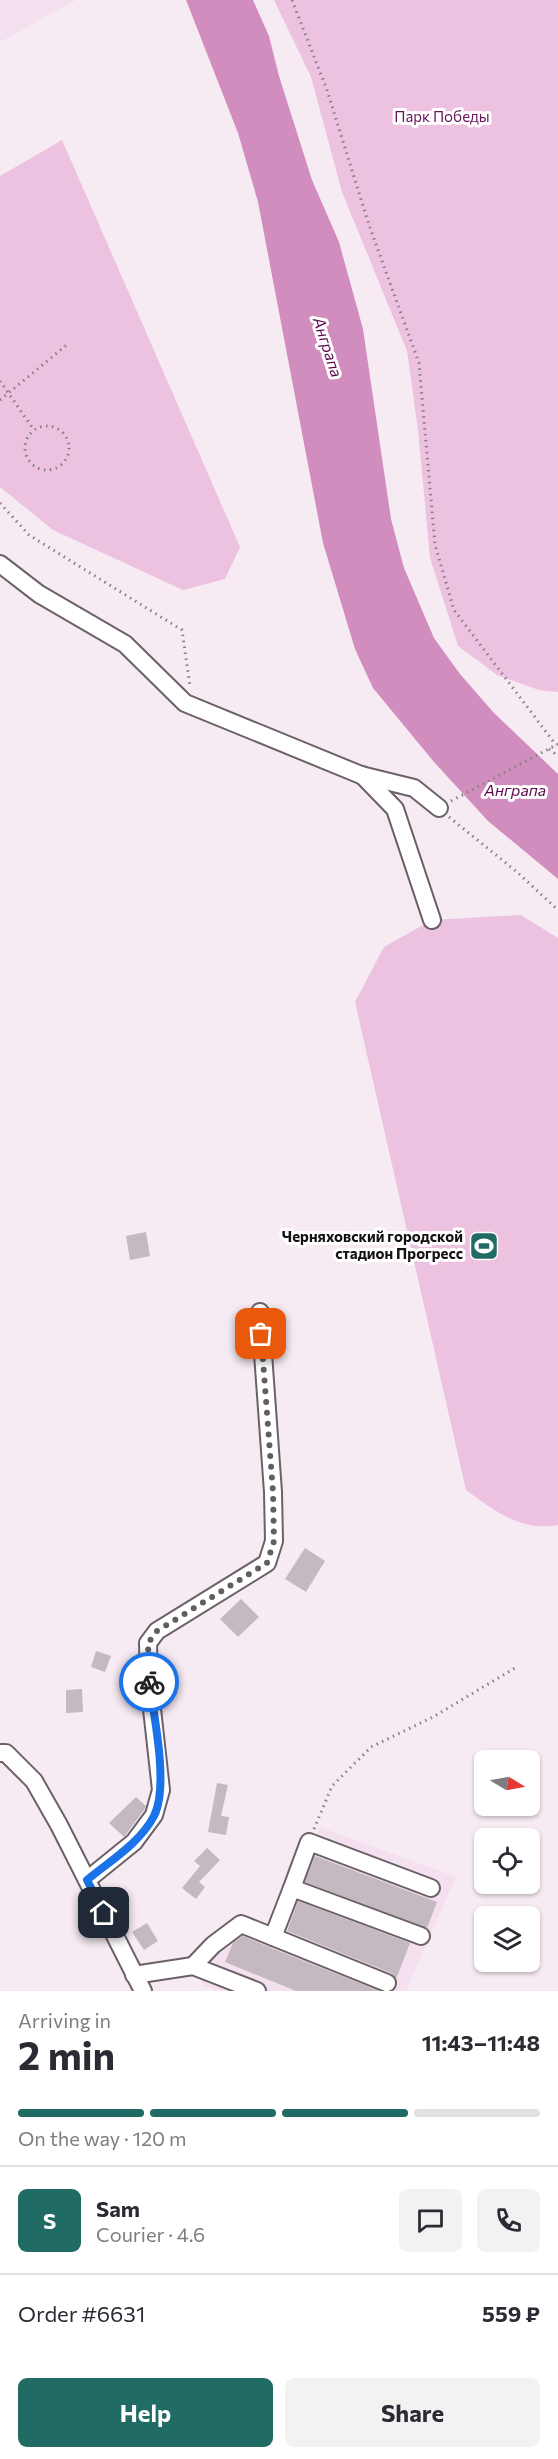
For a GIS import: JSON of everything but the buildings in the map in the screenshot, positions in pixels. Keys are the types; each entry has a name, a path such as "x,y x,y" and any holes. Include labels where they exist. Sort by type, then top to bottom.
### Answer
{"lane":[{"path":"0,564 39,594 124,644 185,703 361,775 414,788 439,808"},
{"path":"361,775 395,809 432,920"},
{"path":"87,1880 134,1842 154,1815 161,1790 149,1682 148,1643 157,1631 267,1563 274,1541 273,1492 260,1312"},
{"path":"3,1753 34,1781 60,1825 143,1991"},
{"path":"273,1937 309,1842 431,1888"},
{"path":"292,1888 421,1936"},
{"path":"193,1966 213,1945 241,1924 387,1983"},
{"path":"134,1975 193,1966 257,1991"}],"path":[{"path":"292,0 327,90 369,225 418,363 435,545 454,610 557,745 439,808 517,872 558,910"},
{"path":"0,399 69,343"},
{"path":"0,381 34,430"},
{"path":"41,427 56,428 67,438 70,452 62,465 56,469 42,470 30,462 26,456 26,442 34,430 41,427"},
{"path":"0,503 29,535 182,630 193,706"},
{"path":"549,749 558,756"},
{"path":"309,1842 332,1786 371,1748 433,1717 515,1668"}],"shaded area":[{"path":"0,0 76,0 0,42"},
{"path":"320,1827 456,1877 406,1991 218,1991 201,1985 228,1923 271,1924"}],"green space":[{"name":"Парк Победы","path":"274,0 558,0 558,692 539,690 497,675 458,646 430,558 418,430 407,351 342,192 311,77"},
{"path":"62,140 240,547 225,579 183,590 53,530 0,487 0,176"},
{"name":"Черняховский городской стадион Прогресс","path":"521,915 558,938 558,1525 545,1526 520,1523 509,1518 466,1490 355,1002 384,947 432,920"}],"water":[{"name":"Анграпа","path":"186,0 253,0 269,36 279,76 312,180 339,242 363,329 391,519 404,568 434,638 460,674 494,713 558,774 558,879 488,821 434,762 373,688 355,649 323,543 258,202 238,133"}],"way so far":[{"path":"149,1682 148,1643 157,1631 192,1607 267,1563 274,1541 273,1492 261,1334"}],"place":[{"name":"Черняховский городской стадион Прогресс","path":"484,1246"}],"route":[{"path":"104,1913 87,1880 134,1842 154,1815 161,1790 157,1736 149,1682"}]}
